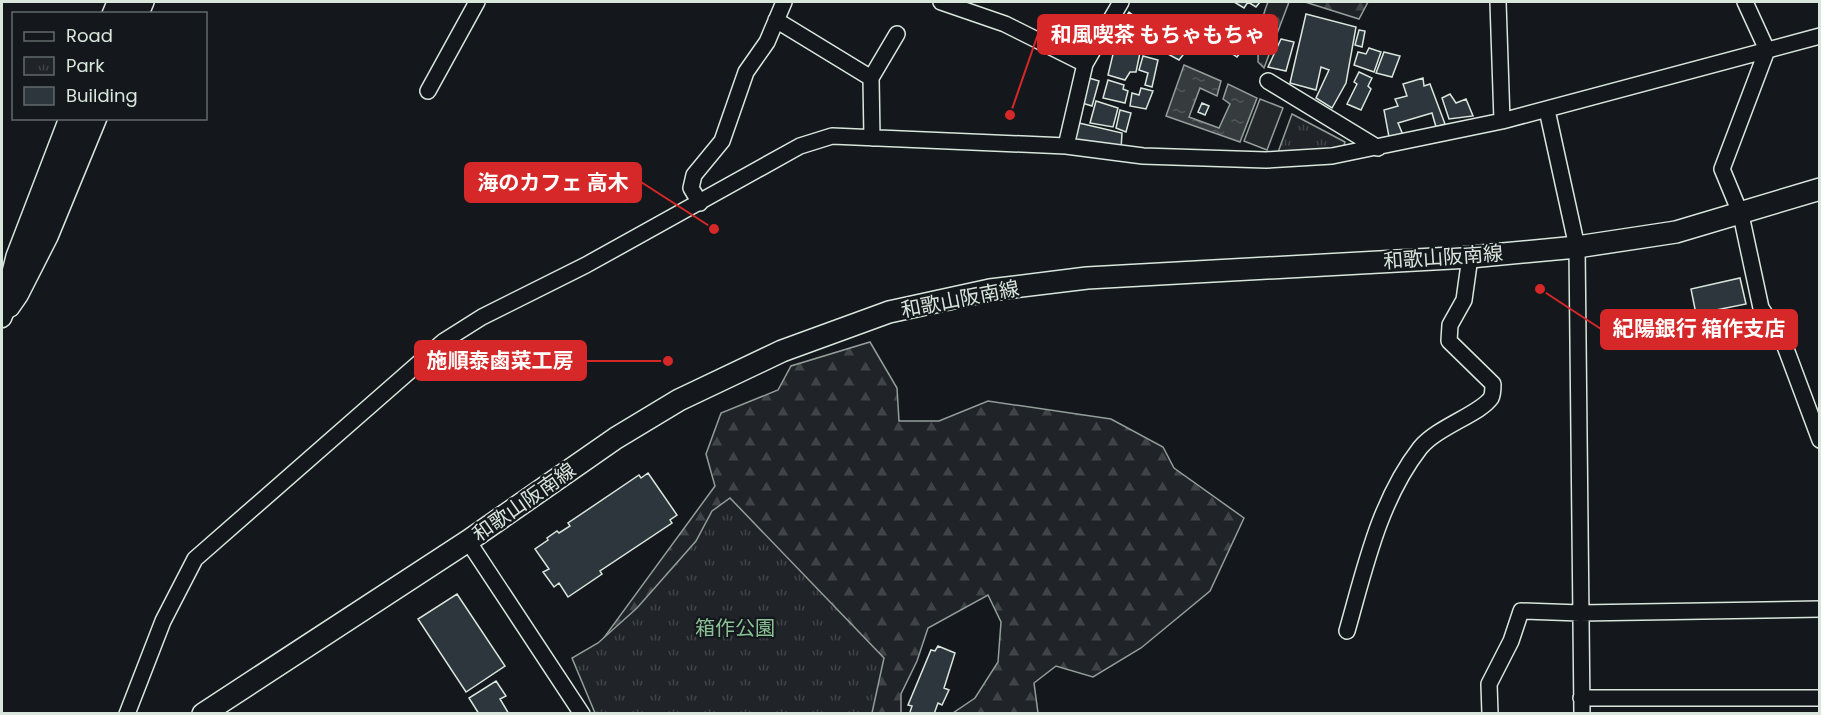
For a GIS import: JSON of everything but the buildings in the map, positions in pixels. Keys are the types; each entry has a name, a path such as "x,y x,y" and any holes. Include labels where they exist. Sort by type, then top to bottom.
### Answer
{"main road":[{"name":"和歌山阪南線","path":"203,714 468,541 616,438 679,400 782,351 889,312 990,290 1087,278 1470,257 1577,247 1676,232 1820,189"}],"street":[{"path":"428,92 477,2"},
{"path":"700,203 691,188 694,175 722,141 746,72 767,42 784,2"},
{"path":"942,2 1005,24 1085,64"},
{"path":"1066,146 1085,64 1121,2"},
{"path":"1498,2 1502,121"},
{"path":"1745,2 1767,51 1722,169 1741,214 1761,308 1783,341 1820,440"},
{"path":"776,20 871,78"},
{"path":"872,138 871,78 897,34"},
{"path":"127,714 164,621 195,559 444,341 482,317 586,265 800,146 832,136 1066,146 1143,156 1266,160 1332,156 1378,148 1547,110 1820,36"},
{"path":"1268,81 1378,148"},
{"path":"1547,110 1577,247 1582,714"},
{"path":"2,304 14,256 65,120"},
{"path":"2,319 82,120"},
{"path":"2,319 20,296 50,237 98,120"},
{"path":"1347,631 1374,535 1404,469 1422,445 1440,430 1485,404 1492,397 1493,384 1449,341 1450,325 1464,300 1470,257"},
{"path":"468,541 582,714"},
{"path":"1490,714 1489,684 1511,640 1521,611 1580,613 1820,609"},
{"path":"1581,698 1820,698"}],"green space":[{"path":"1268,2 1289,2 1264,68 1258,62 1258,47 1261,24"},
{"path":"1305,2 1368,2 1359,19"},
{"path":"1292,114 1345,142 1343,149 1277,155"},
{"path":"870,342 897,388 899,421 939,421 988,401 1111,419 1163,447 1174,468 1244,518 1210,591 1141,648 1093,677 1056,666 1034,683 1038,713 953,713 975,698 998,662 1001,622 988,595 928,628 917,661 901,694 901,713 609,713 589,658 715,486 706,454 721,413 778,390 791,366"},
{"name":"箱作公園","path":"730,498 884,658 872,713 595,713 572,658 598,643 637,608 696,541 712,511"}],"shaded area":[{"path":"1260,99 1283,108 1267,150 1244,141"}],"water":[{"path":"1184,65 1221,81 1217,96 1200,88 1189,117 1219,128 1230,104 1223,99 1228,84 1257,98 1240,142 1166,116"}],"place":[{"name":"和風喫茶 もちゃもちゃ","path":"1010,115"},
{"name":"海のカフェ 高木","path":"714,229"},
{"name":"紀陽銀行 箱作支店","path":"1540,289"},
{"name":"施順泰鹵菜工房","path":"668,361"}]}
